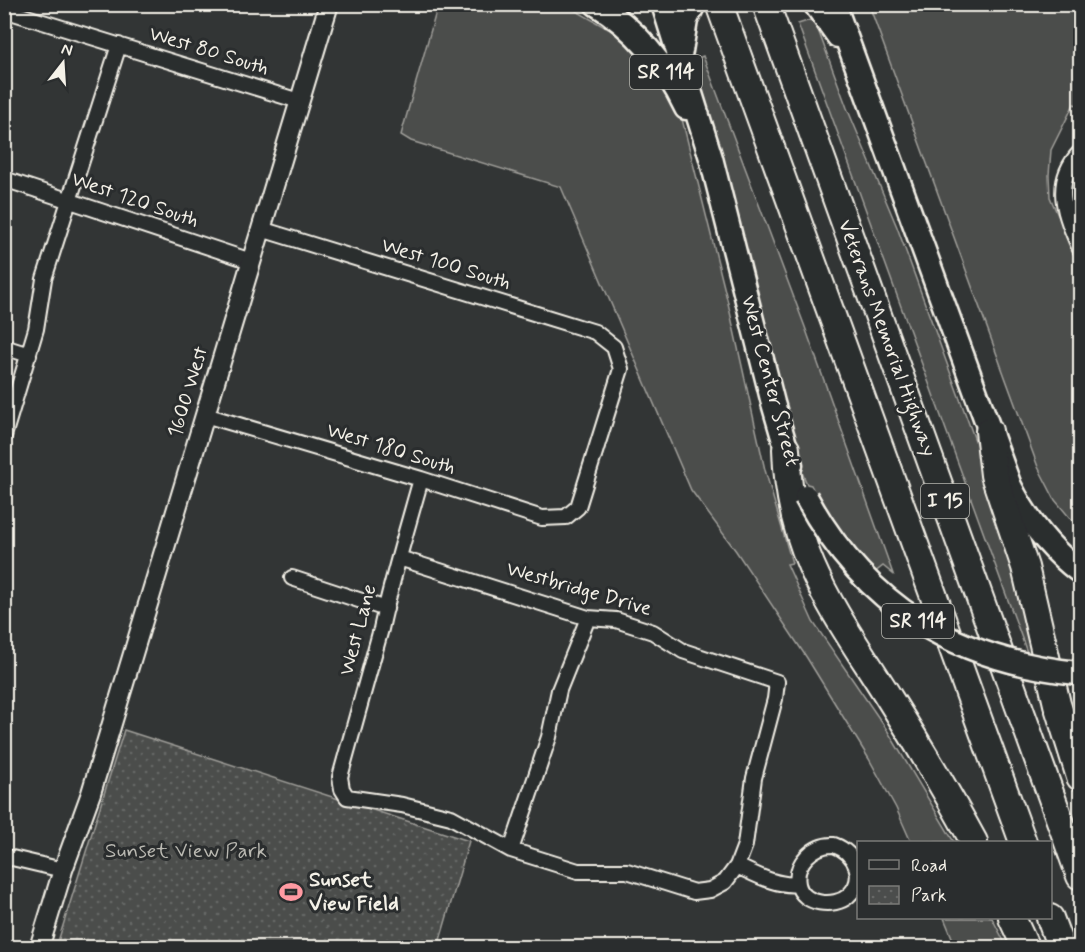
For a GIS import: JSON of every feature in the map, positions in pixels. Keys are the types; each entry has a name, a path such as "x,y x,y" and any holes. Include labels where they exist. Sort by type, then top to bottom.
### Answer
{"highway":[{"name":"Veterans Memorial Highway","path":"719,4 1022,841"},
{"name":"Veterans Memorial Highway","path":"766,4 1080,876"},
{"path":"989,431 994,475 1025,567 1057,704 1080,777"},
{"path":"786,449 790,498 802,544 818,584 840,624 924,753 973,841"},
{"path":"1012,919 1026,948"},
{"path":"1050,919 1061,948"}],"main road":[{"name":"SR 114","path":"596,4 634,33 661,65 682,99 711,158"},
{"name":"West Center Street","path":"663,4 711,158 786,449 792,468 820,522 851,563 885,597 931,629 980,653 1026,666 1079,673"},
{"path":"680,55 686,20 694,4"},
{"path":"815,4 829,26 849,44"},
{"path":"834,4 1010,486 1028,518 1048,543 1080,572"}],"street":[{"name":"1600 West","path":"39,948 63,870 91,793 329,4"},
{"name":"West 80 South","path":"4,10 299,101"},
{"path":"4,436 36,329 44,279 118,45"},
{"path":"1080,152 1071,162 1066,173 1063,191 1065,210 1080,249"},
{"name":"West 120 South","path":"4,179 251,261"},
{"name":"West 100 South","path":"261,229 595,333 614,347 621,369 578,507 566,517"},
{"path":"4,347 29,355"},
{"name":"West 180 South","path":"205,415 421,479 542,519 566,517"},
{"name":"West Lane","path":"421,479 340,777 343,793 347,797 402,805 452,817 511,850"},
{"name":"Westbridge Drive","path":"399,558 588,618 616,620 653,632 683,651 777,682 776,699 754,778 745,845 737,866"},
{"path":"292,578 386,609"},
{"path":"588,618 559,690 549,737 511,850 578,871 627,871 694,892 710,890 725,882 737,866 786,885 798,884"},
{"path":"857,870 855,861 840,848 834,845 821,846 806,857 798,884 801,891 810,899 827,904 839,902 851,894 857,882"},
{"path":"4,859 12,858 63,870"}],"green space":[{"path":"438,5 566,5 608,29 613,26 655,67 681,115 728,303 765,470 792,563 787,564 813,622 887,730 953,841 911,841 896,808 869,759 807,658 736,551 691,490 561,187 411,141 401,135"},
{"path":"869,5 1080,5 1080,106 1074,104 1051,150 1049,175 1050,197 1080,266 1080,530 1055,500 1038,467"},
{"path":"814,19 847,108 897,227 991,484 1038,656 1028,655 798,24"},
{"path":"703,56 805,327 893,574 883,566 874,573 856,553 831,520 811,485 807,484 798,463 724,167 693,60"},
{"name":"Sunset View Park","path":"124,730 469,841 438,947 56,948"},
{"path":"944,919 993,919 1007,947 956,947"}],"place":[{"name":"Sunset View Field","path":"291,892"}]}
